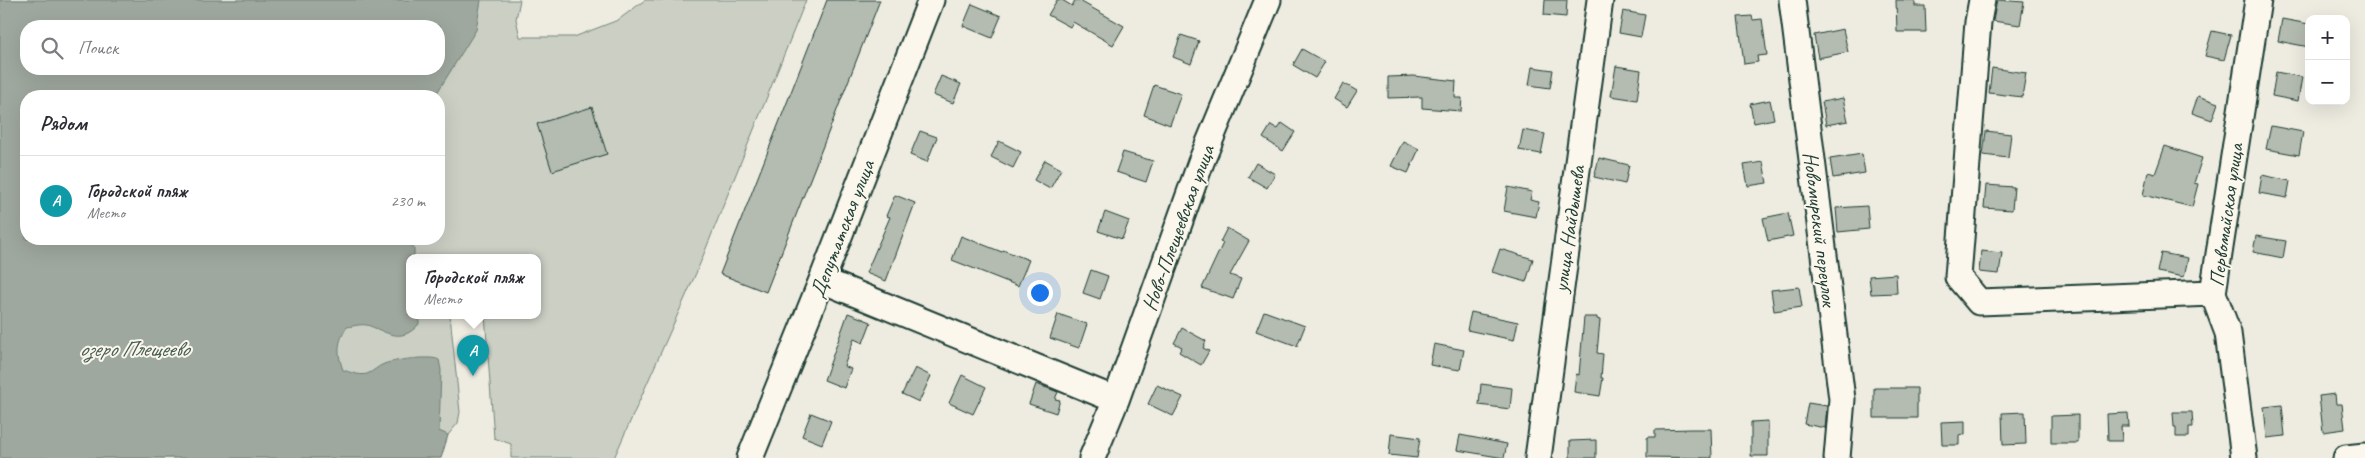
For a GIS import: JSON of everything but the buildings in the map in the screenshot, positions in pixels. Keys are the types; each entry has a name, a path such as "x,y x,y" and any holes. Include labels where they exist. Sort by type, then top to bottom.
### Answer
{"street":[{"name":"Депутатская улица","path":"750,458 932,0"},
{"name":"Ново-Плещеевская улица","path":"1092,458 1116,400 1201,162 1268,0"},
{"name":"улица Найдышева","path":"1538,458 1600,0"},
{"name":"Новомирский переулок","path":"1792,0 1842,399 1837,458"},
{"path":"1982,0 1978,22 1958,277 1979,302 2213,293"},
{"name":"Первомайская улица","path":"2244,458 2228,333 2213,293 2258,0"},
{"path":"822,280 1116,400"},
{"path":"2346,458 2365,456"}],"shaded area":[{"path":"0,0 520,0 516,19 520,37 574,37 618,20 645,0 806,0 697,271 614,458 511,458 511,444 494,438 485,319 541,319 541,254 406,254 406,319 450,319 460,412 458,423 448,435 441,458 0,458"}],"water":[{"name":"озеро Плещеево","path":"0,0 481,0 476,30 439,90 20,90 20,245 410,245 414,248 414,254 406,254 406,319 419,319 419,324 413,330 401,335 390,334 367,325 347,327 341,338 339,353 343,370 355,374 367,374 389,362 421,358 439,360 441,370 439,431 448,435 441,458 0,458"}],"place":[{"name":"Городской пляж","path":"473,376"}]}
